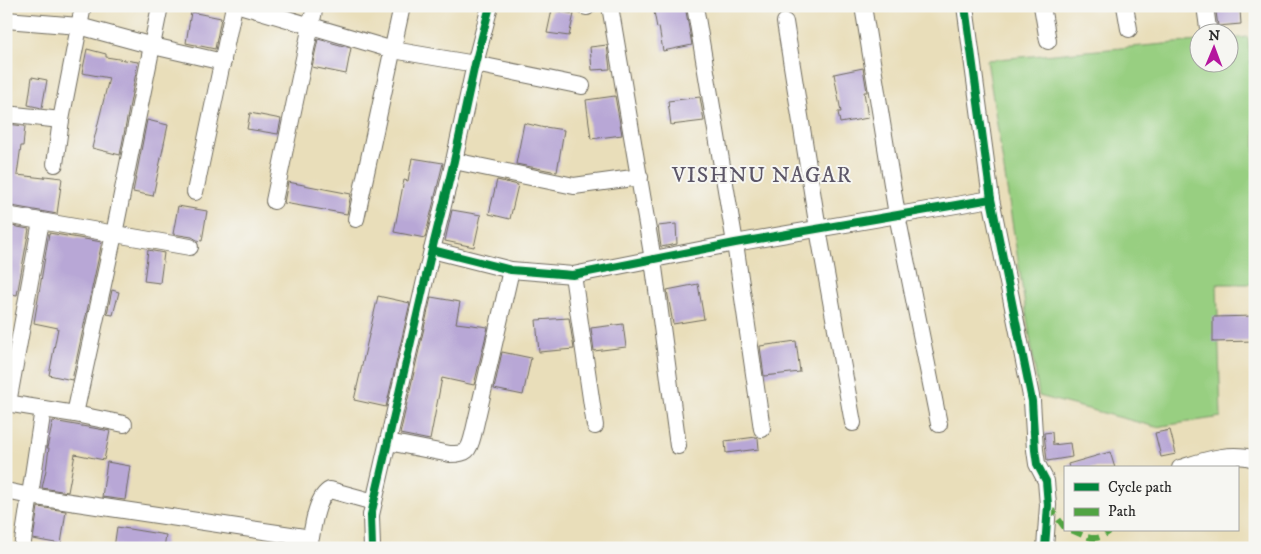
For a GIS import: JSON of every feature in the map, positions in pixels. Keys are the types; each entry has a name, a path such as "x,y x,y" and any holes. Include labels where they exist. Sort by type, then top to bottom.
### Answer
{"street":[{"path":"55,164 61,120 83,6"},
{"path":"75,414 160,6"},
{"path":"195,192 234,6"},
{"path":"243,6 393,50 475,64 582,86"},
{"path":"274,201 315,6"},
{"path":"356,219 402,6"},
{"path":"372,548 371,515 490,6"},
{"path":"610,6 653,260 678,446"},
{"path":"695,6 735,243 762,429"},
{"path":"863,6 897,215 939,424"},
{"path":"965,6 991,199 1032,401 1037,464 1046,481 1048,505 1045,548"},
{"path":"1042,6 1048,41"},
{"path":"1125,6 1130,28"},
{"path":"1205,6 1207,22"},
{"path":"6,20 80,26 222,62"},
{"path":"786,22 818,229 854,423"},
{"path":"6,114 61,120"},
{"path":"454,162 574,186 640,177"},
{"path":"432,250 511,270 573,275 735,243 991,199"},
{"path":"6,215 190,247"},
{"path":"41,221 7,403 124,424"},
{"path":"388,442 450,454 459,454 466,451 473,435 511,270"},
{"path":"573,275 595,426"},
{"path":"22,548 44,409"},
{"path":"1188,466 1232,456 1255,459"},
{"path":"6,491 311,543 315,516 325,492 330,490 374,502"}],"green space":[{"path":"1248,37 1255,103 1255,284 1217,284 1221,417 1156,427 1039,396 987,60 1188,42 1188,72 1238,72 1238,38"}],"building":[{"path":"653,6 685,6 692,45 663,51"},
{"path":"552,10 574,14 569,36 547,33"},
{"path":"1240,10 1241,24 1238,24 1238,22 1217,22 1216,12"},
{"path":"191,12 221,18 215,49 186,43"},
{"path":"318,39 351,48 346,74 312,67"},
{"path":"607,45 610,69 592,70 590,47"},
{"path":"87,49 106,54 106,57 138,62 120,155 92,148 109,78 82,73"},
{"path":"863,68 867,92 864,92 868,118 840,123 838,112 841,112 834,74"},
{"path":"32,77 47,80 42,108 28,105"},
{"path":"615,96 622,135 591,139 586,100"},
{"path":"700,97 704,121 671,125 668,101"},
{"path":"250,113 281,119 278,134 247,129"},
{"path":"147,120 168,125 153,196 133,192"},
{"path":"524,123 564,130 557,172 516,164"},
{"path":"6,124 25,126 17,175 62,178 57,214 6,205"},
{"path":"412,158 443,163 425,238 394,232 404,180 408,181"},
{"path":"497,180 518,185 510,219 489,214"},
{"path":"288,182 351,194 347,214 284,203"},
{"path":"178,206 207,211 202,241 192,237 173,234"},
{"path":"452,210 481,215 474,247 445,241"},
{"path":"676,224 677,244 661,247 658,226"},
{"path":"6,225 29,229 17,295 6,293"},
{"path":"49,233 102,242 72,380 49,375 58,328 34,323"},
{"path":"148,250 164,253 160,283 144,281"},
{"path":"698,284 704,319 673,324 667,290"},
{"path":"112,290 119,292 113,315 107,314"},
{"path":"378,296 410,303 386,407 354,400"},
{"path":"431,297 460,302 456,323 488,327 474,385 442,378 430,440 400,434"},
{"path":"1255,316 1255,341 1213,342 1213,317"},
{"path":"569,318 574,349 539,352 536,320"},
{"path":"623,324 626,347 594,351 591,328"},
{"path":"796,341 800,372 764,376 760,346"},
{"path":"502,352 531,358 523,395 494,389"},
{"path":"53,421 110,431 104,460 75,454 68,492 42,488 49,448 47,448"},
{"path":"1170,430 1176,454 1161,457 1155,433"},
{"path":"1052,432 1053,445 1070,443 1072,457 1047,461 1044,433"},
{"path":"758,438 759,449 726,453 725,441"},
{"path":"1110,452 1114,466 1068,466 1068,464"},
{"path":"107,462 130,466 125,500 102,497"},
{"path":"38,507 66,511 61,544 33,539"},
{"path":"117,527 166,535 164,548 114,548"}],"marked path":[{"path":"1048,505 1064,527"},
{"path":"1076,532 1091,538 1100,537 1108,532"}],"cycle path":[{"path":"372,548 371,515 490,6"},
{"path":"965,6 991,199 1032,401 1037,464 1046,481 1048,505 1045,548"},
{"path":"432,250 511,270 573,275 735,243 991,199"}],"district":[{"name":"VISHNU NAGAR","path":"762,174"}]}
